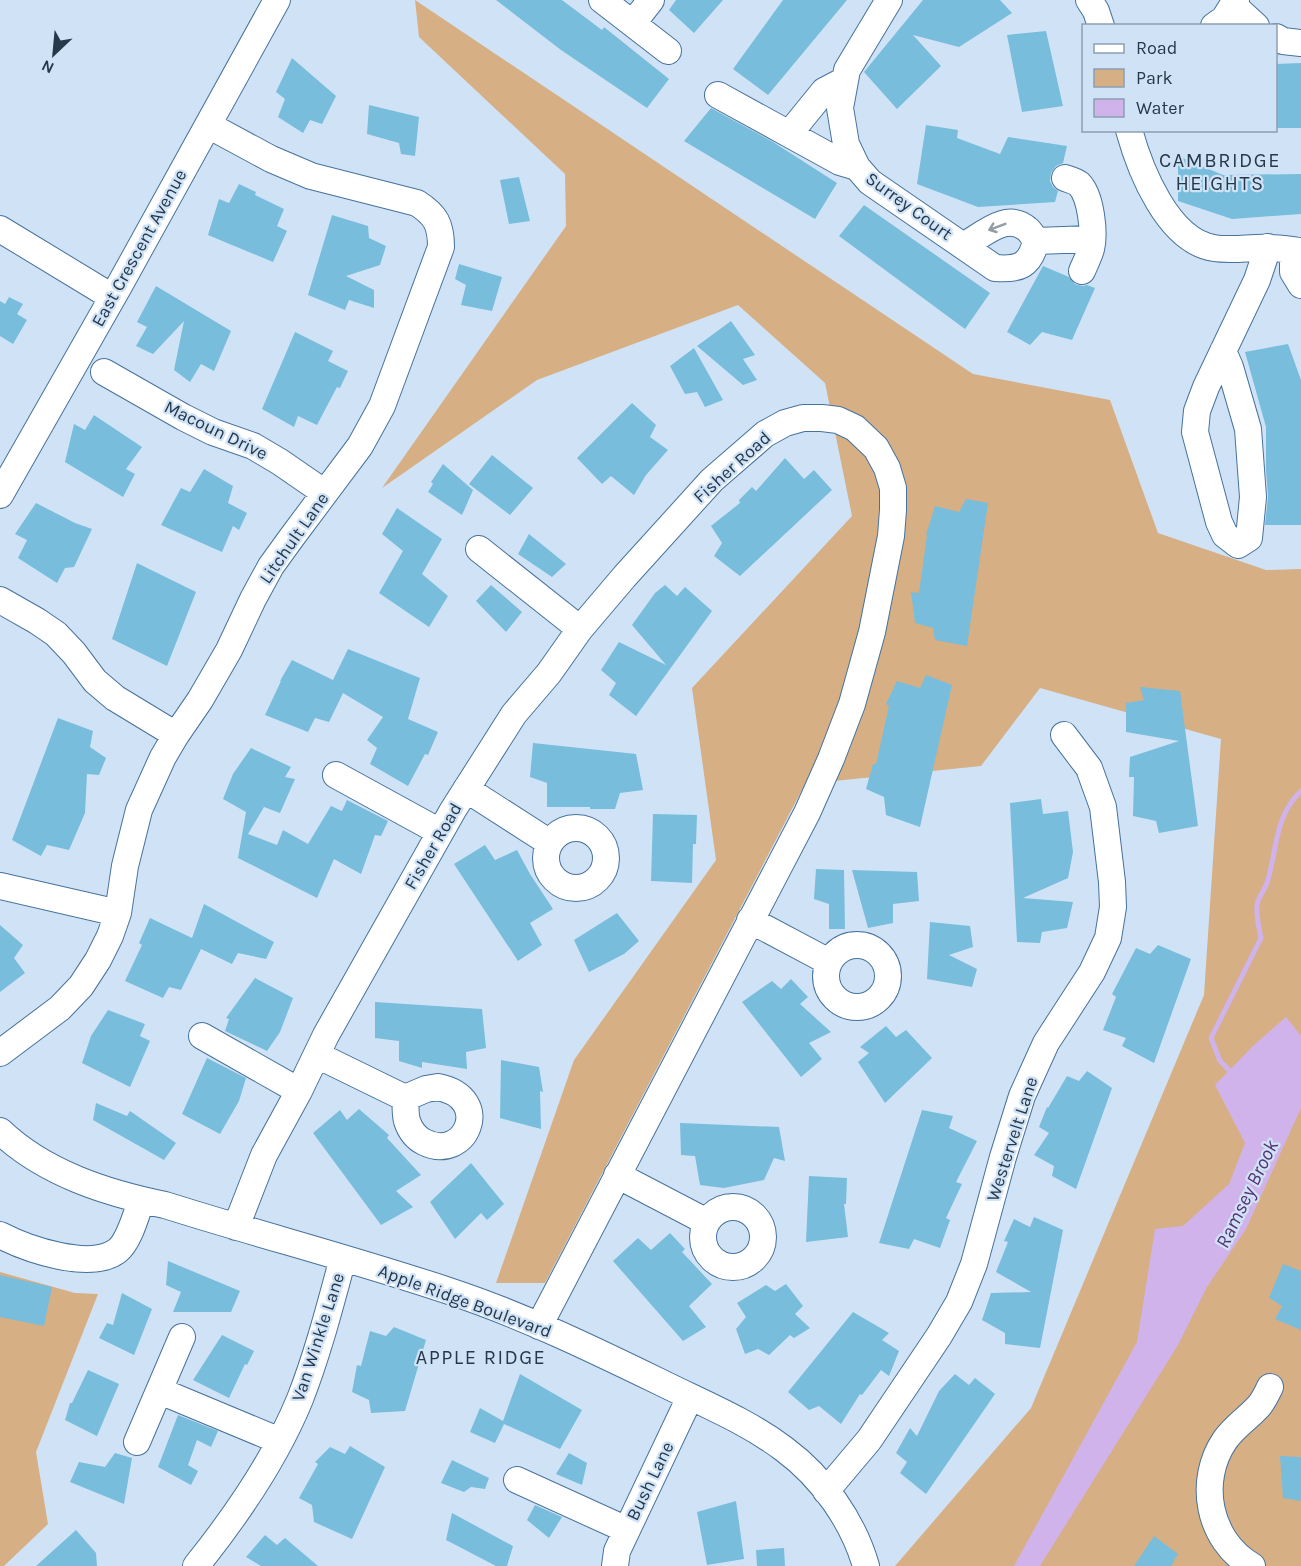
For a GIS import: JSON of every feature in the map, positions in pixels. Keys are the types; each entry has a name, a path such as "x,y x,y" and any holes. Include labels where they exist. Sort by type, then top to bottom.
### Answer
{"street":[{"name":"East Crescent Avenue","path":"0,495 277,0"},
{"path":"602,0 668,51"},
{"path":"633,23 651,0"},
{"name":"Surrey Court","path":"889,0 847,70 840,108 846,144 857,167 870,182 963,246 995,268 1013,269 1025,263 1034,250 1036,241 1027,229 1013,222 998,225 963,246"},
{"path":"1089,0 1100,24"},
{"path":"1217,24 1224,19 1234,2 1254,24"},
{"path":"1277,38 1301,43"},
{"path":"789,134 824,91 845,80"},
{"path":"718,95 840,162 857,167"},
{"name":"Litchult Lane","path":"0,1053 60,1008 81,986 98,960 118,913 125,866 139,810 163,757 229,650 271,567 360,446 382,406 441,247 441,234 437,221 428,210 417,203 311,176 271,159 208,125"},
{"path":"1130,132 1147,182 1169,218 1180,231 1195,242 1212,248 1287,250"},
{"path":"1065,178 1078,182 1089,205 1092,227 1091,248 1082,271"},
{"path":"0,229 112,297"},
{"path":"1036,241 1091,239"},
{"path":"1287,250 1293,272 1301,285"},
{"path":"1223,351 1248,429 1253,497 1249,538 1238,545 1225,535 1219,522 1196,432 1197,411 1206,387 1223,351 1257,280 1287,250"},
{"name":"Macoun Drive","path":"104,372 213,432 253,446 325,493"},
{"name":"Fisher Road","path":"236,1227 264,1155 326,1035 440,832 513,714 549,673 580,629 625,576 712,480 765,434 784,423 803,418 838,420 855,428 876,448 887,468 893,488 891,536 872,632 852,704 807,813 539,1326"},
{"path":"479,549 580,629"},
{"path":"0,600 56,634 95,681 115,698 176,735"},
{"name":"Westervelt Lane","path":"826,1491 869,1440 939,1336 959,1302 974,1264 1022,1096 1046,1043 1092,972 1108,938 1113,907 1103,807 1089,768 1064,735"},
{"path":"336,775 440,832"},
{"path":"466,789 549,843"},
{"path":"0,886 118,913"},
{"path":"750,920 829,962"},
{"path":"202,1036 299,1091"},
{"path":"317,1055 405,1098"},
{"name":"Apple Ridge Boulevard","path":"0,1131 12,1143 45,1165 75,1179 141,1201 165,1205 453,1292 581,1344 755,1429 785,1449 813,1475 850,1526 867,1566"},
{"path":"617,1175 707,1222"},
{"path":"0,1235 12,1242 43,1253 90,1260 117,1251 127,1239 141,1201"},
{"name":"Van Winkle Lane","path":"196,1566 249,1495 280,1441 299,1401 318,1350 343,1258"},
{"path":"137,1442 182,1337"},
{"path":"1252,1566 1230,1548 1218,1530 1212,1513 1209,1493 1210,1475 1216,1455 1226,1438 1260,1406 1270,1387"},
{"path":"160,1391 280,1441"},
{"name":"Bush Lane","path":"615,1566 617,1551 690,1397"},
{"path":"517,1479 627,1530"}],"green space":[{"path":"415,0 973,374 1110,400 1158,533 1266,570 1301,569 1301,1566 895,1566 1031,1408 1204,995 1221,739 1040,688 981,766 805,784 545,1283 496,1283 574,1060 716,860 692,688 852,516 825,383 738,305 537,380 382,488 566,226 565,174 419,37"},
{"path":"0,1272 75,1293 98,1294 36,1452 48,1524 4,1566 0,1566"}],"water":[{"path":"1286,1017 1301,1036 1301,1108 1246,1229 1207,1287 1178,1345 1040,1566 1014,1566 1137,1342 1155,1229 1183,1226 1229,1184 1245,1143 1215,1085 1253,1046"}],"building":[{"path":"496,0 562,0 602,30 604,27 669,79 647,108 561,50"},
{"path":"676,0 723,0 694,33 669,10"},
{"path":"783,0 847,0 768,95 733,69"},
{"path":"923,0 1000,0 1012,13 959,47 913,35 941,66 897,109 864,72"},
{"path":"1046,31 1063,106 1022,112 1007,35"},
{"path":"292,58 336,96 322,124 310,120 303,133 278,117 285,99 276,92"},
{"path":"1301,63 1301,128 1277,128 1277,64"},
{"path":"369,105 419,117 415,156 401,154 399,143 367,134"},
{"path":"711,108 773,142 837,183 815,219 684,141"},
{"path":"926,125 958,130 957,138 1000,154 1008,137 1067,146 1063,163 1056,166 1051,173 1050,181 1058,191 1055,202 978,207 917,184"},
{"path":"1178,156 1223,175 1301,174 1301,214 1232,219 1178,201"},
{"path":"519,177 530,221 509,224 500,180"},
{"path":"239,184 256,192 255,195 284,209 277,226 287,231 273,262 208,235 219,199 229,203"},
{"path":"864,205 990,293 965,329 839,236"},
{"path":"332,215 368,226 369,238 386,246 380,265 346,276 374,290 374,308 349,300 345,310 308,295"},
{"path":"459,264 502,277 492,311 461,305 466,285 455,279"},
{"path":"1043,266 1069,277 1075,284 1095,288 1072,340 1042,332 1030,345 1007,332"},
{"path":"156,286 231,331 214,371 201,364 190,382 174,370 184,321 153,354 136,346 147,327 137,322"},
{"path":"9,297 23,304 17,314 27,320 13,344 0,336 0,301 5,304"},
{"path":"731,321 755,355 743,359 757,380 743,385 697,346"},
{"path":"295,332 333,351 328,361 348,371 317,425 298,416 294,427 262,409"},
{"path":"1288,344 1301,380 1301,525 1265,525 1268,496 1266,427 1245,352"},
{"path":"694,348 723,400 705,407 697,392 685,394 670,366"},
{"path":"632,403 656,425 650,437 668,450 646,475 634,495 611,476 602,484 577,458"},
{"path":"94,415 142,447 126,469 135,474 123,497 65,462 74,424 85,430"},
{"path":"492,455 533,488 510,515 469,484"},
{"path":"785,458 804,479 814,470 832,490 740,576 714,556 722,543 711,526 740,503 739,500 752,487 756,491"},
{"path":"443,464 473,490 462,515 428,492 433,484 431,482"},
{"path":"204,469 233,486 228,503 247,513 239,530 233,526 222,552 161,525 181,488 190,492"},
{"path":"966,499 988,503 967,646 935,640 933,628 915,623 911,592 919,593 926,535 935,506 959,512"},
{"path":"36,503 92,529 74,567 65,568 57,583 18,558 27,540 15,534"},
{"path":"397,508 442,539 422,574 448,596 429,627 379,593 403,551 382,534"},
{"path":"529,534 566,564 552,577 518,554"},
{"path":"137,563 196,592 167,666 112,639"},
{"path":"491,585 522,612 506,632 476,601"},
{"path":"665,585 677,596 685,587 712,611 636,716 609,695 616,683 601,670 619,642 666,665 632,625 655,593"},
{"path":"348,649 420,678 408,719 438,732 428,755 425,754 408,786 370,764 377,748 367,740 383,717 343,693 329,722 315,718 308,732 265,715 292,660 333,680"},
{"path":"926,675 952,685 920,827 886,815 884,797 866,789 873,764 876,764 889,706 886,704 897,681 920,688"},
{"path":"1140,687 1180,691 1198,826 1159,833 1156,821 1133,816 1134,777 1129,777 1130,757 1179,741 1126,732 1126,703 1144,700"},
{"path":"58,718 93,731 90,747 106,758 99,775 87,774 85,813 69,850 47,845 41,856 12,840"},
{"path":"533,743 636,754 643,790 620,793 615,809 547,807 547,783 530,777"},
{"path":"251,748 291,767 285,777 295,779 280,813 264,807 248,834 277,845 283,830 308,844 331,806 342,811 347,800 388,821 381,836 375,835 361,874 334,859 317,898 238,858 246,812 223,799 233,774"},
{"path":"1041,799 1043,814 1068,811 1073,852 1068,878 1023,898 1073,902 1067,928 1042,932 1040,943 1017,942 1010,803"},
{"path":"653,814 697,815 696,844 693,844 692,883 651,881"},
{"path":"485,845 495,860 517,850 553,909 530,923 542,945 518,961 454,864"},
{"path":"816,869 844,870 845,929 829,929 829,904 814,899"},
{"path":"852,870 917,872 919,901 893,904 893,923 868,928"},
{"path":"204,904 274,942 266,959 238,953 232,964 201,949 181,990 169,987 163,998 125,981 142,945 139,943 150,918 192,938"},
{"path":"617,913 639,941 624,954 589,972 574,940"},
{"path":"930,922 970,926 973,947 949,955 977,969 972,987 927,979"},
{"path":"0,925 23,945 14,958 25,973 0,992"},
{"path":"1158,945 1191,959 1154,1063 1122,1046 1126,1038 1103,1030 1116,997 1112,994 1136,948 1150,954"},
{"path":"255,978 293,998 280,1032 267,1051 225,1031 229,1019 226,1018"},
{"path":"791,979 808,997 800,1004 831,1032 809,1043 822,1059 801,1077 742,1002 772,981 781,989"},
{"path":"375,1002 482,1009 486,1048 466,1052 467,1069 422,1062 422,1068 399,1061 399,1041 375,1038"},
{"path":"108,1010 145,1024 140,1036 150,1041 130,1087 82,1063 91,1036"},
{"path":"886,1026 896,1037 906,1030 932,1058 885,1103 858,1062 869,1053 860,1047"},
{"path":"207,1058 246,1078 239,1101 220,1134 182,1114"},
{"path":"501,1060 539,1067 543,1092 540,1091 541,1129 500,1118"},
{"path":"1087,1071 1112,1088 1076,1189 1052,1176 1054,1166 1034,1155 1049,1133 1039,1127 1047,1107 1067,1076 1079,1081"},
{"path":"96,1103 127,1116 130,1111 176,1143 164,1160 93,1120"},
{"path":"359,1109 389,1135 387,1138 421,1175 396,1191 413,1207 381,1225 313,1133 340,1110 347,1120"},
{"path":"922,1110 953,1116 949,1128 977,1141 956,1182 962,1184 946,1218 950,1220 940,1248 914,1239 909,1249 879,1243"},
{"path":"680,1123 779,1127 785,1161 774,1158 764,1180 724,1188 700,1185 695,1156 681,1155"},
{"path":"471,1163 504,1204 487,1220 481,1213 455,1239 430,1202"},
{"path":"809,1176 847,1178 846,1204 844,1204 848,1237 806,1242"},
{"path":"1034,1217 1063,1230 1040,1348 1005,1344 1005,1333 982,1320 991,1293 1031,1292 996,1272 1008,1242 1004,1241 1014,1219 1030,1227"},
{"path":"670,1233 685,1249 682,1252 712,1284 689,1306 706,1327 683,1341 613,1261 638,1238 651,1250"},
{"path":"168,1261 240,1291 231,1312 173,1312 181,1292 166,1285"},
{"path":"1283,1264 1301,1271 1301,1330 1275,1319 1282,1306 1269,1298"},
{"path":"0,1275 52,1287 44,1326 0,1317"},
{"path":"786,1284 803,1306 795,1314 810,1328 794,1338 790,1335 769,1355 758,1349 745,1354 736,1329 746,1317 737,1303 766,1285 775,1291"},
{"path":"122,1293 152,1309 134,1355 99,1338 107,1323 113,1325"},
{"path":"853,1312 889,1333 882,1340 899,1351 889,1376 881,1370 862,1395 860,1394 841,1424 819,1406 809,1410 788,1392"},
{"path":"394,1327 426,1340 405,1411 371,1413 369,1400 352,1392 357,1365 361,1366 370,1331 386,1336"},
{"path":"222,1335 254,1351 247,1365 245,1364 229,1398 193,1380"},
{"path":"88,1370 119,1384 97,1436 65,1420 70,1403"},
{"path":"520,1374 582,1410 560,1449 504,1424 495,1443 470,1432 480,1408 503,1421"},
{"path":"955,1374 969,1385 975,1378 995,1394 926,1494 900,1473 907,1462 896,1453 910,1428 917,1436 939,1391"},
{"path":"178,1415 218,1431 211,1447 197,1440 188,1465 198,1471 191,1485 158,1467"},
{"path":"350,1446 385,1467 352,1539 314,1522 312,1505 299,1498 318,1464 315,1462 330,1447 345,1454"},
{"path":"115,1453 132,1458 124,1504 70,1482 79,1462 105,1467"},
{"path":"569,1453 587,1463 582,1485 556,1474"},
{"path":"1280,1456 1301,1457 1301,1501 1283,1498"},
{"path":"452,1460 489,1478 485,1489 471,1487 464,1492 441,1483"},
{"path":"736,1501 744,1559 707,1565 697,1512"},
{"path":"535,1505 562,1517 549,1538 527,1520"},
{"path":"452,1513 513,1546 507,1566 496,1566 446,1540"},
{"path":"76,1530 96,1553 97,1566 36,1566"},
{"path":"265,1535 277,1545 285,1538 318,1566 261,1566 246,1557"},
{"path":"1154,1536 1178,1554 1171,1566 1134,1566"},
{"path":"784,1548 785,1566 757,1566 756,1550"}],"waterway":[{"name":"Ramsey Brook","path":"1234,1075 1220,1061 1211,1038 1261,938 1257,918 1258,902 1267,883 1281,823 1292,801 1301,791"}],"district":[{"name":"CAMBRIDGE HEIGHTS","path":"1220,172"},
{"name":"APPLE RIDGE","path":"481,1357"}]}
